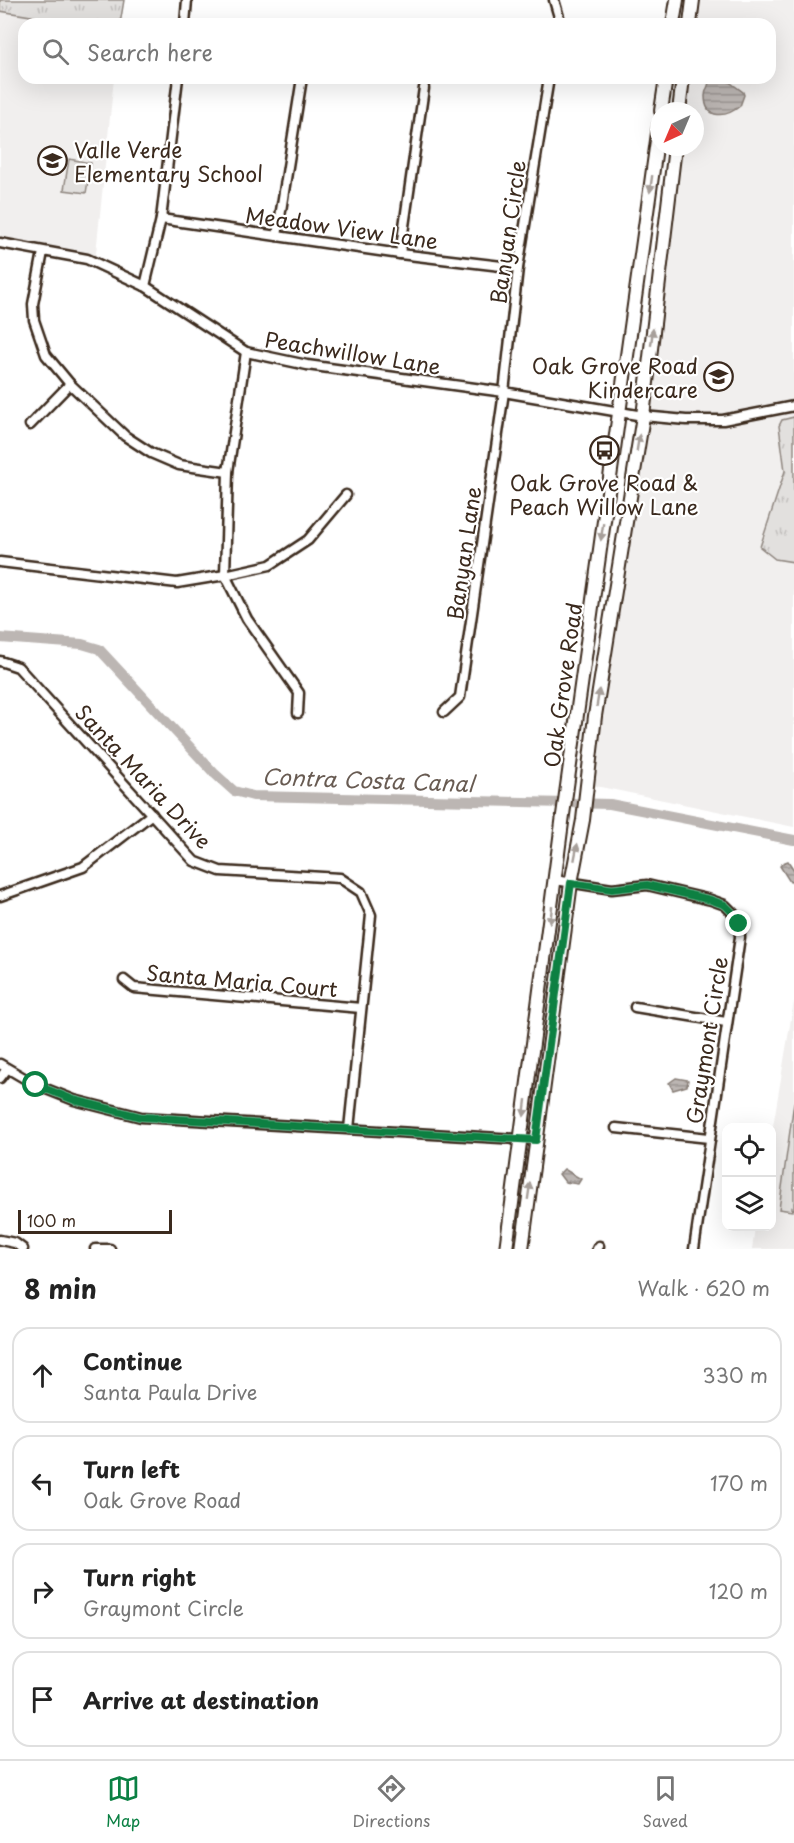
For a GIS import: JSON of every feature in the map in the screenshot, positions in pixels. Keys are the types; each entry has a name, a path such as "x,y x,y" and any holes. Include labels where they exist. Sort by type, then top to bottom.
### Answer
{"main road":[{"path":"674,18 677,0"},
{"path":"691,18 693,0"},
{"path":"662,102 665,84"},
{"path":"680,102 682,84"},
{"name":"Oak Grove Road","path":"506,1249 563,815 655,156"},
{"name":"Oak Grove Road","path":"522,1249 571,883 643,416 674,156"},
{"path":"578,717 586,729 581,771 587,777"}],"street":[{"path":"186,18 188,0"},
{"path":"554,0 559,18"},
{"path":"145,286 161,219 177,84"},
{"path":"276,236 301,84"},
{"name":"Banyan Circle","path":"504,392 518,268 548,84"},
{"path":"400,254 424,88"},
{"name":"Meadow View Lane","path":"161,219 400,254 518,268"},
{"name":"Peachwillow Lane","path":"0,243 87,259 145,286 246,352 307,365 504,392 643,416 686,420 723,420 794,406"},
{"path":"43,252 33,304 34,320 46,355 70,384 125,436 151,453 179,465 228,472"},
{"path":"246,352 228,472 225,575 247,619 299,693 298,713"},
{"path":"30,425 70,384"},
{"name":"Banyan Lane","path":"444,712 460,697 504,392"},
{"path":"0,562 177,583 225,575 270,565 308,540 346,495"},
{"name":"Santa Maria Drive","path":"0,661 18,667 194,861 220,871 340,878 361,892 371,915 349,1129"},
{"path":"0,896 83,867 152,814"},
{"name":"Graymont Circle","path":"555,880 612,889 647,885 711,900 725,905 739,924 740,937 694,1249"},
{"name":"Santa Maria Court","path":"124,980 134,988 361,1008"},
{"path":"635,1007 726,1022"},
{"path":"0,1078 3,1066 36,1085 74,1100 141,1117 536,1140"},
{"path":"616,1128 709,1138"},
{"path":"0,1240 15,1243 23,1249"},
{"path":"95,1249 110,1249"}],"shaded area":[{"name":"Valle Verde Elementary School","path":"0,0 124,0 121,18 18,18 18,84 113,84 95,263 0,243"},
{"path":"693,0 794,0 794,827 586,784 674,156 704,156 704,102 680,102 682,84 776,84 776,18 691,18"},
{"path":"709,84 732,84 744,95 740,106 735,110 718,115 709,110 706,104"},
{"path":"788,861 794,870 794,881 790,882 780,866"},
{"path":"794,1001 794,1249 752,1249 754,1231 776,1231 776,1123 774,1123"},
{"path":"676,1078 688,1080 687,1086 673,1090 669,1083"},
{"path":"564,1169 581,1179 578,1184 565,1182 559,1174"}],"green space":[{"path":"0,0 124,0 121,18 44,18 0,11"},
{"path":"69,159 91,163 86,193 64,190"},
{"path":"794,417 794,562 775,559 760,547 785,471 779,426 782,420"},
{"path":"794,1102 794,1210 792,1208 792,1211 779,1209"}],"waterway":[{"name":"Contra Costa Canal","path":"0,638 82,644 99,649 214,773 234,791 253,796 610,804 794,840"}],"place":[{"name":"Valle Verde Elementary School","path":"53,161"},
{"name":"Oak Grove Road Kindercare","path":"719,377"},
{"name":"Oak Grove Road & Peach Willow Lane","path":"604,451"}],"route":[{"path":"36,1085 74,1100 141,1117 536,1140 571,883 612,889 647,885 711,900 725,905 739,924"}]}
